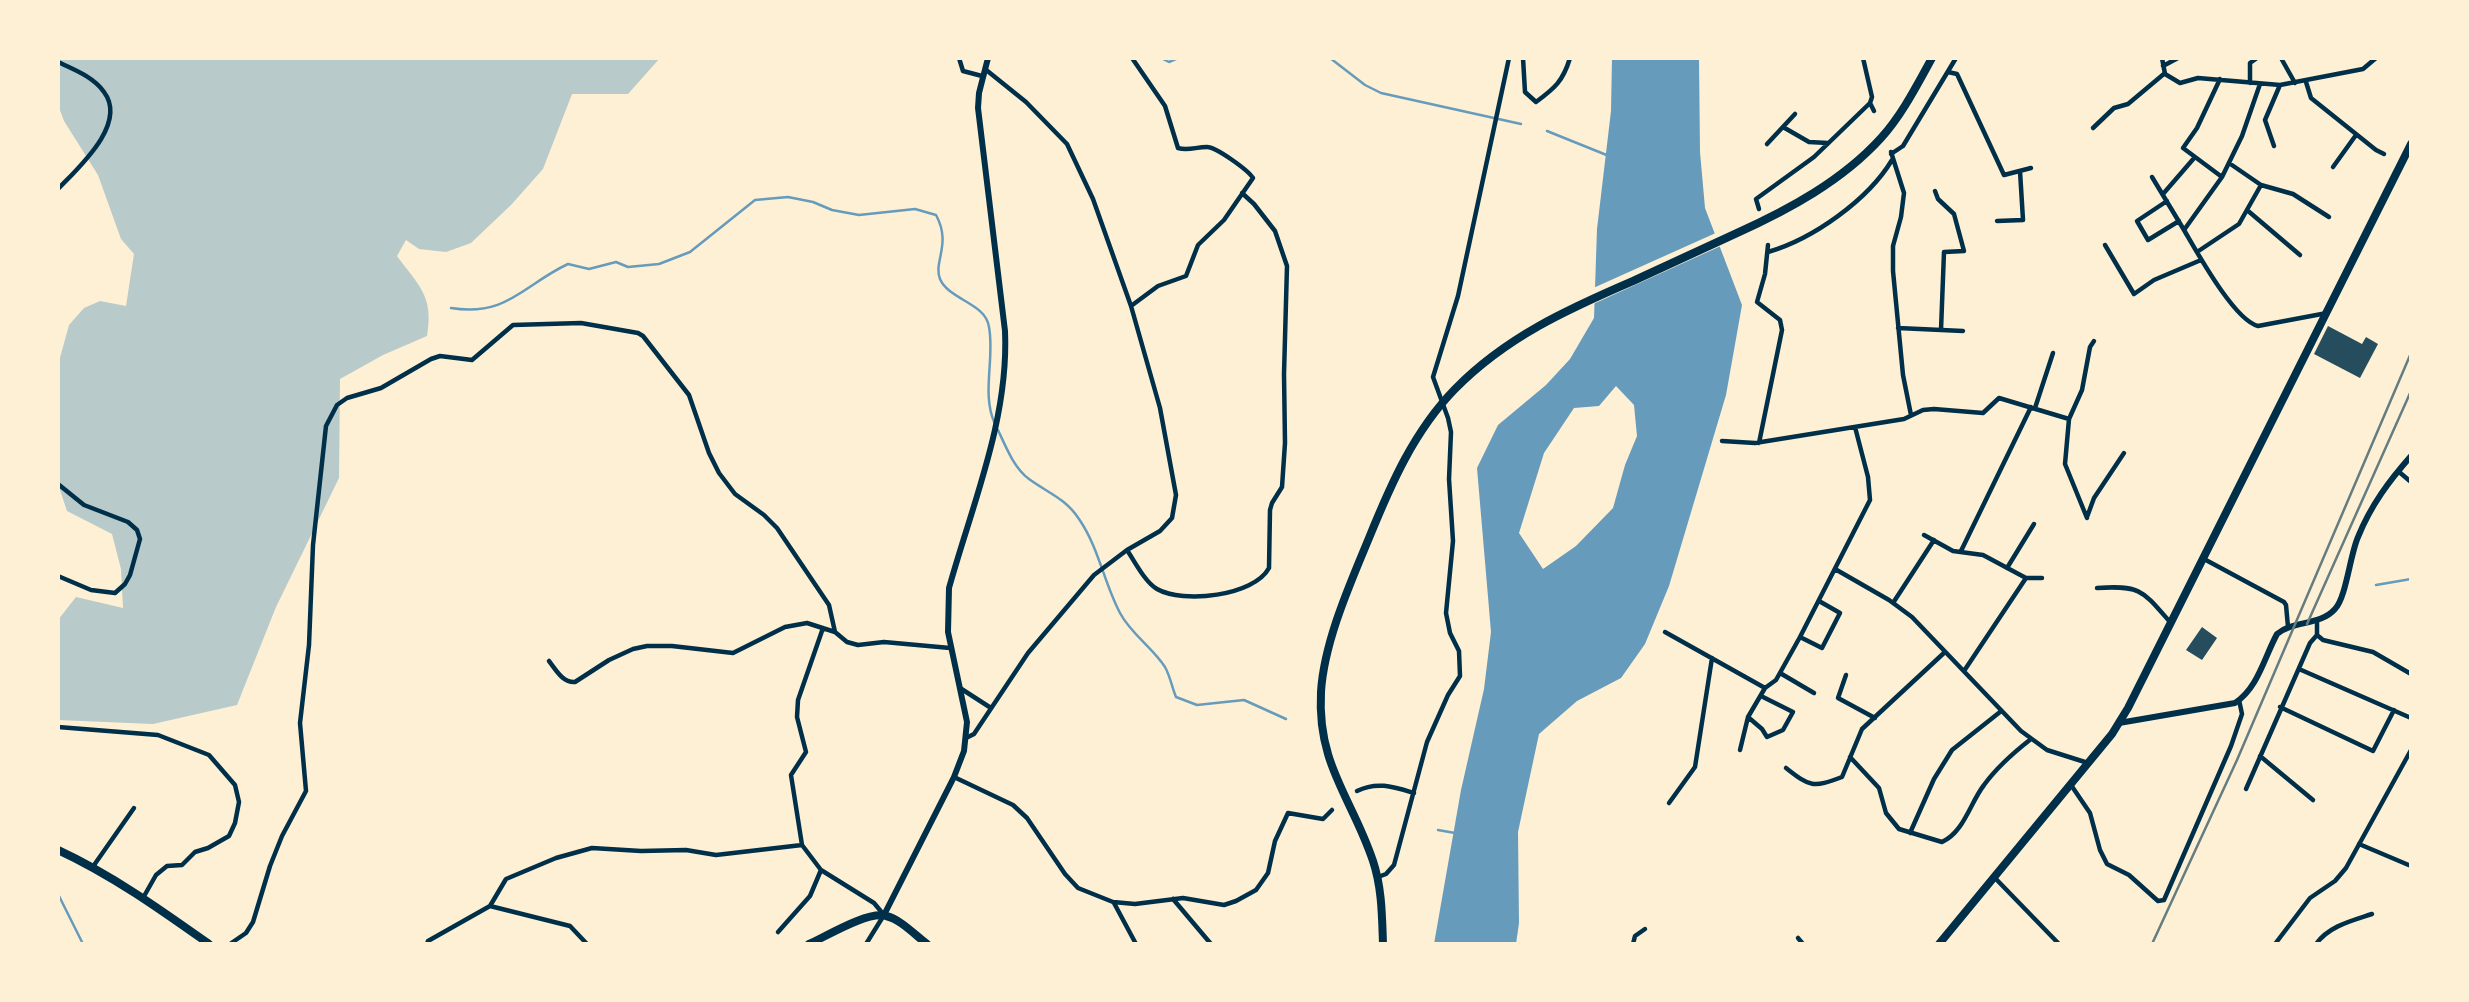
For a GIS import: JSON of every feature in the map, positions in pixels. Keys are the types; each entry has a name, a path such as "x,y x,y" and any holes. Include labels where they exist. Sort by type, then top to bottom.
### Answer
{"highway":[{"path":"1383,944 1382,909 1369,851 1325,751 1322,684 1343,605 1388,490 1415,440 1436,410 1482,364 1529,330 1568,309 1759,223 1821,187 1870,148 1902,110 1933,58"},
{"path":"1939,944 2119,723 2411,144"},
{"path":"58,850 143,898 209,944"},
{"path":"808,944 860,921 884,915 927,944"}],"main road":[{"path":"884,915 954,777 966,738 967,722 950,648 947,619 949,589 997,420 1005,360 1004,331 979,122 979,93 988,58"},
{"path":"2119,723 2239,701 2252,688 2277,634 2288,627 2317,620 2329,614 2340,603 2357,539 2378,497 2411,456"}],"street":[{"path":"959,58 963,71 982,76"},
{"path":"1131,306 1158,286 1186,276 1198,245 1224,220 1253,178 1248,170 1228,159 1216,148 1178,148 1165,106 1132,58"},
{"path":"1377,878 1394,865 1427,742 1448,695 1460,676 1461,662 1446,613 1453,541 1449,479 1451,432 1433,377 1458,296 1509,58"},
{"path":"1523,58 1525,92 1536,102 1555,89 1565,76 1570,58"},
{"path":"1759,209 1756,199 1829,143 1870,103 1872,97 1863,58"},
{"path":"1759,443 1782,330 1780,320 1757,302 1765,274 1768,249 1816,230 1843,212 1885,171 1891,155 1903,146 1956,58"},
{"path":"2162,58 2165,73 2180,83 2197,78 2280,85 2363,69 2376,58"},
{"path":"2163,66 2178,58"},
{"path":"2250,83 2250,63 2256,58"},
{"path":"2281,58 2295,83"},
{"path":"58,62 95,82 106,94 110,115 107,130 86,161 58,189"},
{"path":"966,738 974,734 1028,653 1094,575 1126,550 1160,531 1172,518 1176,495 1163,419 1131,306 1093,199 1067,144 1026,102 985,68"},
{"path":"1948,72 1956,74 2004,175 2031,168"},
{"path":"2092,128 2114,108 2129,104 2165,73"},
{"path":"2220,79 2197,128 2183,148 2222,177"},
{"path":"2306,82 2311,99 2384,154"},
{"path":"2184,230 2222,177 2242,136 2260,84"},
{"path":"2274,146 2265,120 2280,85"},
{"path":"1870,103 1874,111"},
{"path":"1767,144 1794,114"},
{"path":"1783,127 1809,142 1829,143"},
{"path":"2333,167 2356,135"},
{"path":"1891,155 1904,193 1894,246 1893,271 1903,375 1911,415"},
{"path":"2163,194 2195,157"},
{"path":"2229,163 2261,185 2293,194 2329,217"},
{"path":"1997,221 2023,220 2020,171"},
{"path":"2152,177 2201,260 2242,316 2253,325 2327,313"},
{"path":"2197,251 2239,224 2261,185"},
{"path":"1935,191 1938,199 1954,214 1964,251 1944,252 1941,330"},
{"path":"1126,550 1153,588 1170,596 1184,598 1224,594 1254,584 1266,575 1269,568 1270,510 1282,487 1286,432 1284,374 1288,288 1286,266 1275,231 1242,192"},
{"path":"2167,201 2137,221 2148,240 2179,221"},
{"path":"2247,210 2300,256"},
{"path":"2105,245 2134,294 2154,280 2201,260"},
{"path":"230,944 246,933 253,922 282,835 306,791 300,723 309,645 317,499 327,426 337,405 347,398 381,388 440,356 472,360 513,325 581,323 638,333 689,395 709,453 719,472 736,494 777,528 811,576 829,604 835,632"},
{"path":"1898,328 1963,331"},
{"path":"2094,341 2090,348 2082,390 2069,419 2065,464 2087,517 2094,498 2124,453"},
{"path":"1961,551 2033,408 2053,354"},
{"path":"1722,441 1759,443 1904,419 1934,408 1983,413 1999,397 2069,419"},
{"path":"1740,750 1748,717 1765,688 1776,680 1780,673 1870,500 1868,477 1855,427"},
{"path":"2398,471 2411,482"},
{"path":"58,484 83,505 128,522 137,530 140,540 125,584 115,593 91,590 58,576"},
{"path":"2007,568 2035,524"},
{"path":"1924,535 1953,551 1983,555 2026,578 2042,578"},
{"path":"1893,603 1934,540"},
{"path":"2204,559 2284,602 2288,627"},
{"path":"1835,569 1893,603 1921,625 2000,712 2031,739 2047,750 2088,763"},
{"path":"1964,671 2026,578"},
{"path":"2096,588 2135,588 2150,599 2171,623"},
{"path":"1800,637 1822,648 1840,613 1819,601"},
{"path":"2246,789 2280,708 2310,643 2317,635 2317,620"},
{"path":"549,661 563,679 575,682 609,660 633,649 673,646 733,653 785,627 807,623 835,632 847,642 858,645 884,642 950,648"},
{"path":"823,628 798,700 797,717 806,752 791,775 802,845 821,870 874,903 884,915 866,944"},
{"path":"1665,632 1765,688"},
{"path":"2317,635 2323,640 2373,652 2411,674"},
{"path":"1786,768 1805,783 1818,786 1842,777 1862,729 1945,652"},
{"path":"1669,803 1695,767 1712,658"},
{"path":"2299,669 2411,718"},
{"path":"1780,673 1814,693"},
{"path":"1846,675 1838,698 1875,718"},
{"path":"960,688 991,708"},
{"path":"1748,717 1767,737 1783,730 1793,712 1760,696"},
{"path":"2071,784 2090,813 2100,850 2107,864 2129,875 2158,901 2164,900 2231,746 2242,715 2239,701"},
{"path":"2280,708 2373,751 2394,710"},
{"path":"1910,833 1934,779 1952,750 2000,712"},
{"path":"58,727 158,735 209,755 235,785 239,802 229,836 195,852 182,864 167,866 156,875 143,898"},
{"path":"1850,757 1879,788 1886,813 1899,829 1942,842 1951,837 1995,771 2031,739"},
{"path":"2275,944 2310,898 2335,881 2346,868 2411,750"},
{"path":"2260,756 2313,800"},
{"path":"954,777 1013,805 1027,817 1065,874 1078,888 1113,902 1135,904 1172,899 1224,905 1236,901 1256,890 1268,873 1275,841 1288,813 1323,819 1332,810"},
{"path":"1357,791 1369,785 1381,785 1414,793"},
{"path":"92,867 134,808"},
{"path":"2359,844 2411,866"},
{"path":"428,944 462,920 490,906 506,879 556,858 592,848 686,850 716,855 802,845"},
{"path":"778,932 810,896 821,870"},
{"path":"1995,877 2059,944"},
{"path":"1172,899 1211,944"},
{"path":"1113,902 1136,944"},
{"path":"490,906 570,926 587,944"},
{"path":"2316,944 2323,934 2338,925 2372,914"},
{"path":"1633,944 1634,936 1645,929"},
{"path":"1798,938 1803,944"}],"shaded area":[{"path":"58,58 660,58 628,94 572,94 543,169 511,205 471,243 446,252 419,249 406,240 397,256 423,292 429,322 427,336 383,355 340,379 339,478 276,607 237,705 153,724 58,720 58,620 76,597 123,608 121,569 112,534 67,511 58,484 58,365 69,325 84,308 100,301 126,306 134,254 121,239 98,175 64,121 58,105"}],"water":[{"path":"1612,58 1699,58 1700,152 1705,208 1742,305 1726,395 1669,586 1645,644 1621,678 1577,701 1539,734 1518,832 1519,923 1516,944 1434,944 1461,790 1484,689 1491,632 1477,468 1498,425 1546,385 1570,359 1594,318 1597,229 1611,111","holes":["1616,386 1634,405 1637,436 1625,465 1613,508 1576,546 1543,569 1519,533 1544,453 1574,408 1599,406"]}],"pier":[{"path":"1718,232 1723,245 1591,305 1591,289"}],"building":[{"path":"2328,326 2362,344 2366,337 2378,344 2360,378 2314,354"},
{"path":"2202,627 2217,638 2202,660 2186,650"}],"waterway":[{"path":"1161,58 1169,62 1178,58"},
{"path":"1330,58 1365,85 1381,93 1521,124"},
{"path":"1547,131 1609,156"},
{"path":"451,308 470,310 501,304 568,264 589,269 616,262 628,267 659,264 690,252 755,200 788,197 859,215 915,209 936,215 940,225 940,279 951,292 981,312 989,327 989,401 995,424"},
{"path":"998,430 1019,469 1062,501 1079,519 1092,542 1120,613 1165,667 1176,697 1197,705 1244,700 1286,719"},
{"path":"2376,585 2411,579"},
{"path":"1438,830 1455,833"},
{"path":"58,894 83,944"}],"railway":[{"path":"2152,944 2237,760 2411,353"},
{"path":"2307,624 2411,391"}]}
